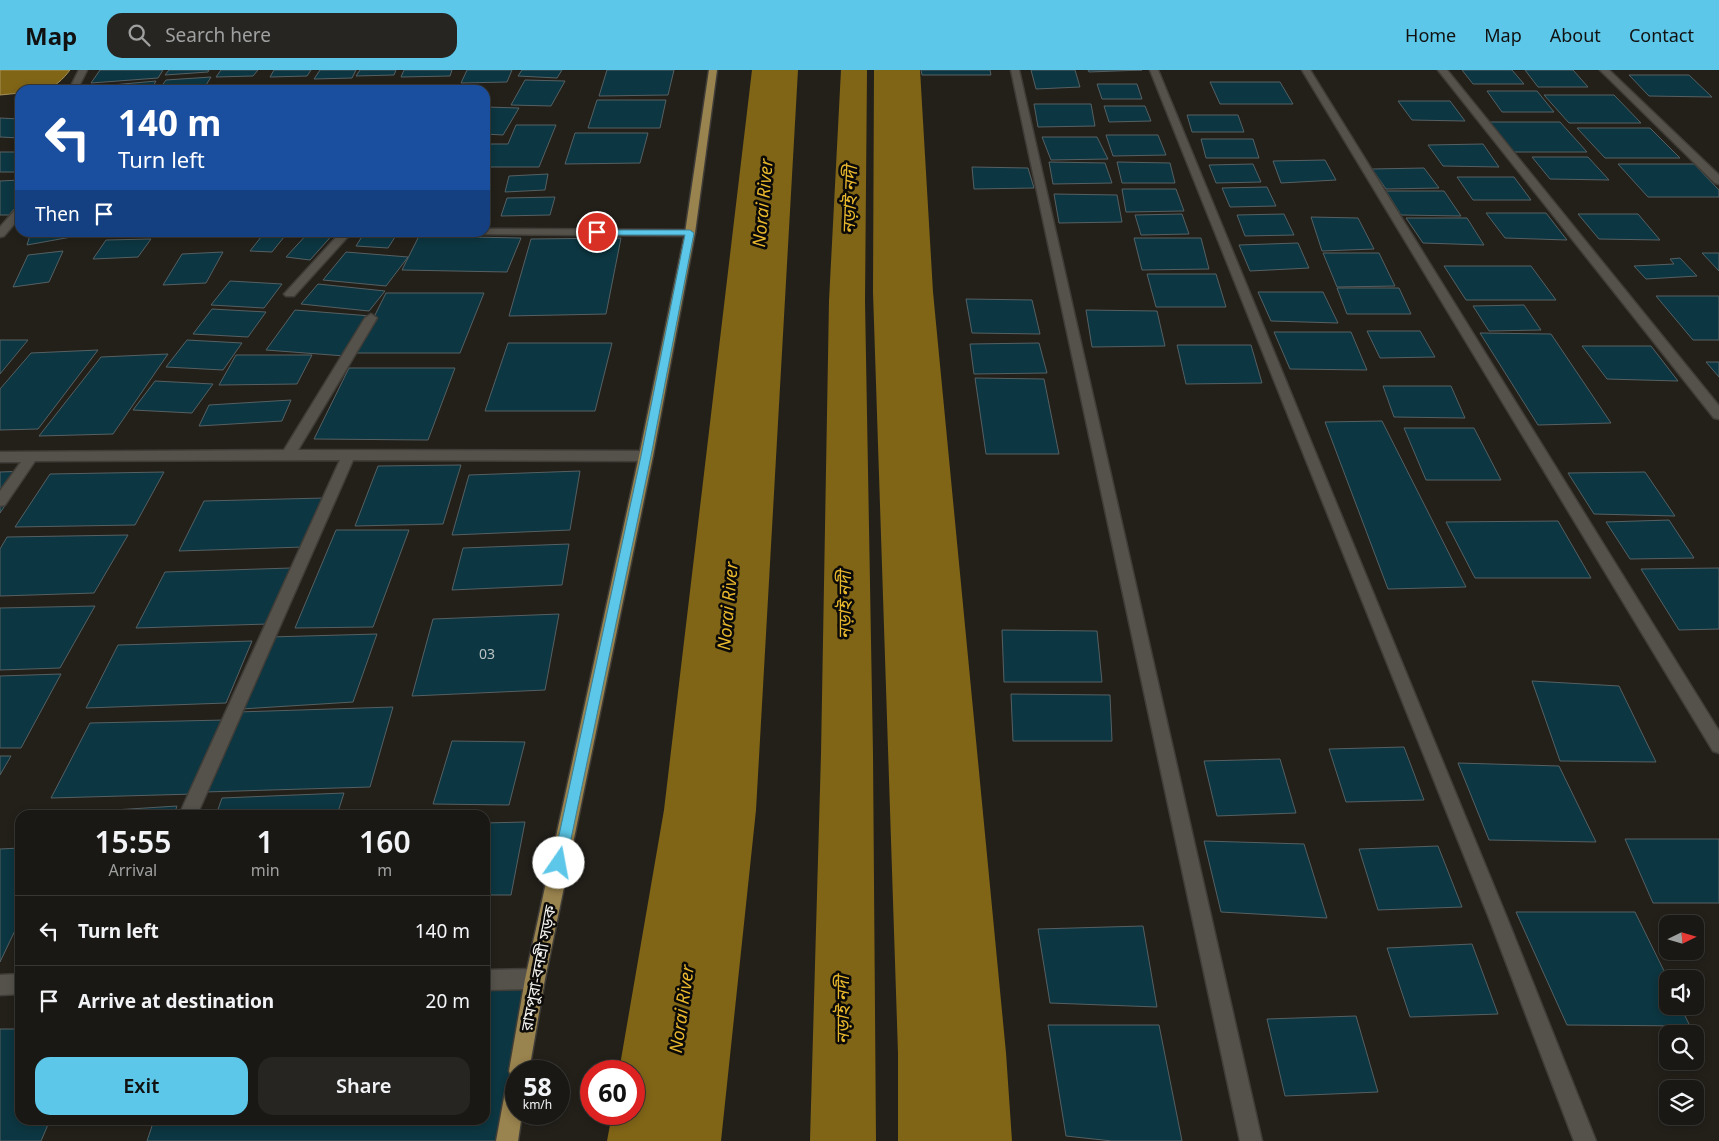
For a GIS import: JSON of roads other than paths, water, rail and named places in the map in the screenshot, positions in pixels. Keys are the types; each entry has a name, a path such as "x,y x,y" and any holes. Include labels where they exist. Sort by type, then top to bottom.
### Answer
{"main road":[{"name":"রামপুরা-বনশ্রী সড়ক","path":"521,1060 535,979 646,456 690,233 713,70"},
{"path":"507,1141 510,1125"}],"street":[{"path":"76,85 83,70"},
{"path":"1015,70 1251,1141"},
{"path":"1154,70 1498,918 1585,1141"},
{"path":"1306,70 1719,746"},
{"path":"1442,70 1719,415"},
{"path":"1604,70 1719,181"},
{"path":"0,234 15,217"},
{"path":"490,232 690,233"},
{"path":"290,294 342,237"},
{"path":"288,455 371,318"},
{"path":"0,457 288,455 646,456"},
{"path":"190,810 348,456"},
{"path":"0,500 31,457"},
{"path":"490,980 535,979"},
{"path":"0,985 15,984"}],"waterway":[{"name":"Norai River","path":"664,1141 710,810 775,70"},
{"name":"নড়াই নদী","path":"843,1141 847,754 847,301 854,70"},
{"name":"Norai River","path":"897,70 903,292 952,1053 955,1141"}]}
